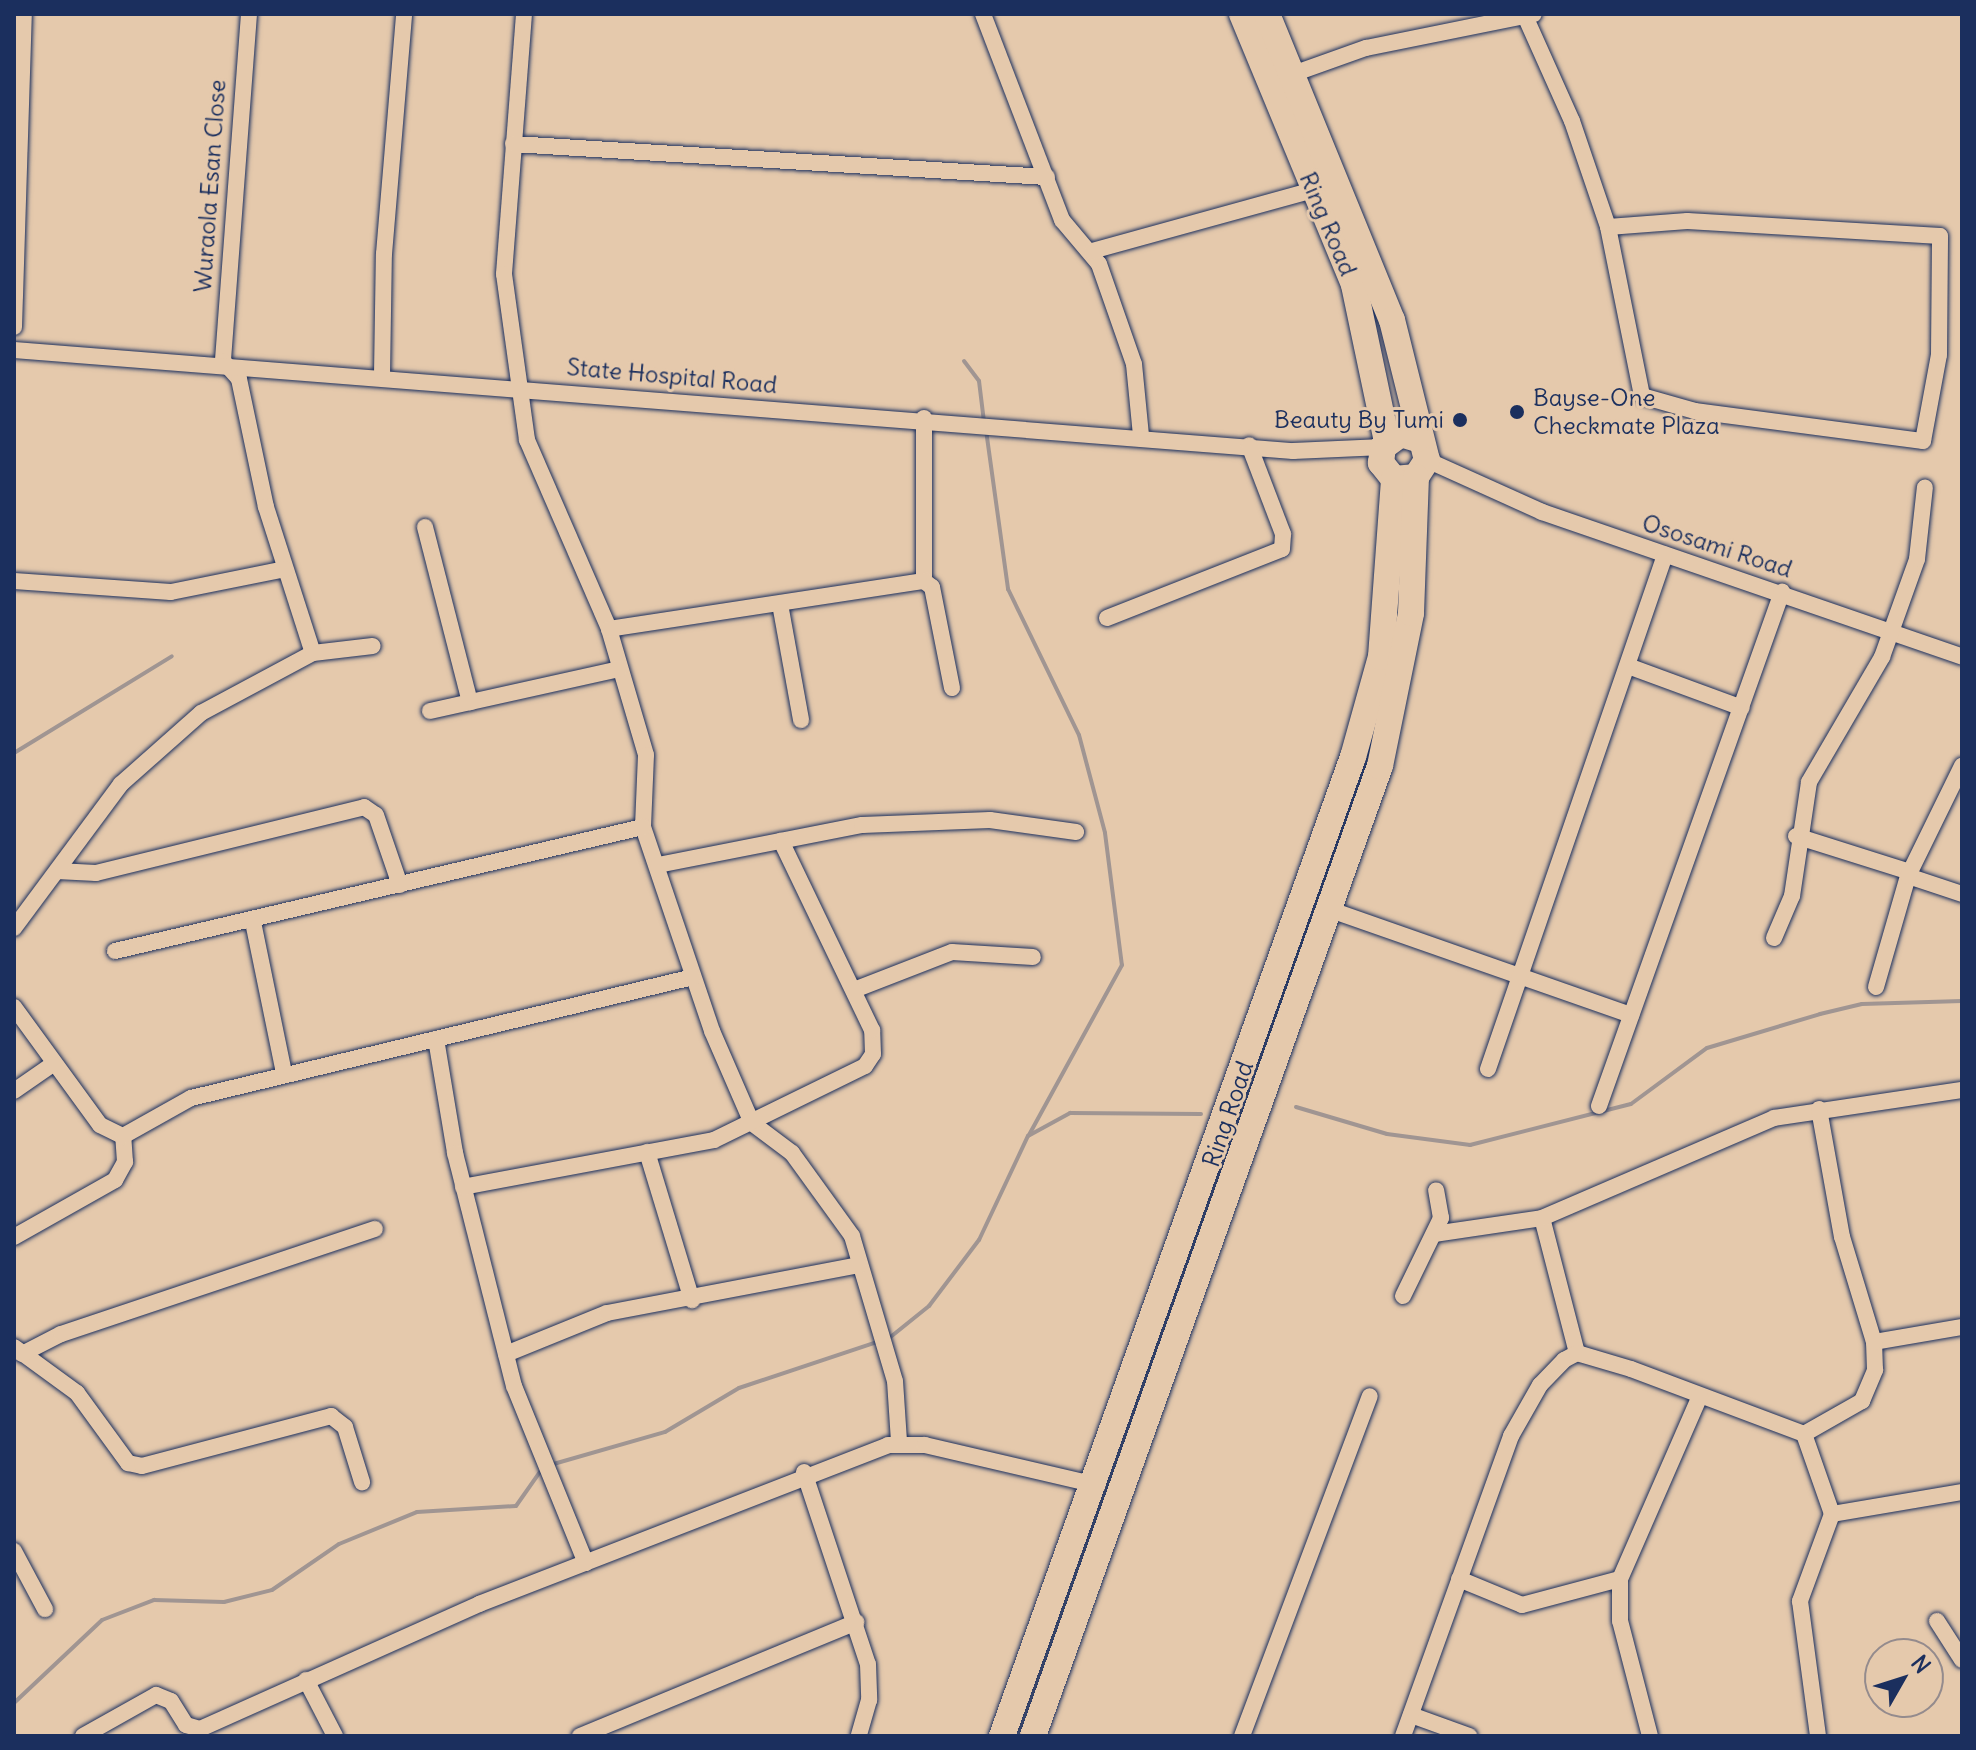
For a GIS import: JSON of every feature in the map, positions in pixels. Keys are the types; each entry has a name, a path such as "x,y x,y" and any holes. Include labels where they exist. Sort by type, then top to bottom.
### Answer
{"main road":[{"name":"Ring Road","path":"1002,1736 1097,1485 1366,716 1386,612 1403,460 1369,331 1242,14"},
{"name":"Ring Road","path":"1033,1736 1331,910 1380,766 1404,661 1403,460 1378,277 1290,75 1267,14"}],"street":[{"path":"14,327 19,39 24,14"},
{"name":"Wuraola Esan Close","path":"223,361 249,14"},
{"path":"382,375 384,254 404,14"},
{"path":"524,14 504,274 516,389 527,440 609,629 646,755 643,827 693,977 752,1123 770,1132 822,1188 852,1236 858,1265 889,1355 899,1442"},
{"path":"983,14 1062,220 1092,251 1134,364 1141,436"},
{"path":"1290,75 1381,44 1530,15 1572,121 1608,227 1642,396 1695,411 1923,441 1939,355 1940,236 1687,221 1608,227"},
{"path":"513,144 1047,177"},
{"path":"1092,251 1314,190"},
{"name":"State Hospital Road","path":"14,350 223,361 516,389 924,418 1403,460"},
{"path":"223,361 239,379 285,569 313,653"},
{"path":"924,418 924,581"},
{"path":"1107,618 1282,549 1249,445"},
{"name":"Ososami Road","path":"1403,460 1460,476 1665,555 1782,592 1962,657"},
{"path":"1774,938 1792,896 1796,836 1809,782 1892,631 1917,559 1925,487"},
{"path":"425,527 470,702"},
{"path":"1488,1069 1518,972 1665,555"},
{"path":"14,581 171,592 285,569"},
{"path":"609,629 924,581 932,587 952,688"},
{"path":"1599,1106 1782,592"},
{"path":"780,604 801,720"},
{"path":"14,928 156,748 201,713 313,653 373,646"},
{"path":"1628,666 1742,708"},
{"path":"430,711 619,669"},
{"path":"1876,987 1909,874 1962,766"},
{"path":"57,871 96,873 364,807 376,815 400,885"},
{"path":"658,865 836,827 961,821 1076,832"},
{"path":"115,951 253,922 643,827"},
{"path":"1796,836 1962,894"},
{"path":"463,1187 714,1140 865,1066 875,1046 854,990 781,841"},
{"path":"1331,910 1518,972 1631,1015"},
{"path":"253,922 284,1073"},
{"path":"854,990 952,952 1033,957"},
{"path":"123,1136 179,1103 284,1073 693,977"},
{"path":"14,1007 100,1125 123,1136"},
{"path":"436,1039 463,1187 506,1354 548,1475 586,1563"},
{"path":"14,1091 53,1064"},
{"path":"1434,1234 1542,1218 1723,1136 1819,1109 1962,1090"},
{"path":"1577,1353 1804,1434 1862,1401 1875,1370 1874,1342 1842,1237 1819,1109"},
{"path":"14,1237 115,1180 125,1162 123,1136"},
{"path":"647,1152 692,1300"},
{"path":"1403,1296 1441,1218 1436,1190"},
{"path":"1542,1218 1577,1353"},
{"path":"18,1351 375,1229"},
{"path":"506,1354 607,1313 692,1300 858,1265"},
{"path":"1874,1342 1962,1327"},
{"path":"18,1351 77,1393 128,1463 157,1463 331,1416 345,1427 362,1482"},
{"path":"1403,1736 1511,1436 1540,1385 1577,1353"},
{"path":"1242,1736 1370,1396"},
{"path":"1650,1736 1620,1621 1620,1579 1700,1396"},
{"path":"1804,1434 1832,1514 1800,1601 1818,1736"},
{"path":"83,1736 156,1695 171,1701 193,1730 804,1472 899,1442 1097,1485"},
{"path":"804,1472 856,1622 870,1682 859,1736"},
{"path":"1832,1514 1962,1492"},
{"path":"14,1551 45,1609"},
{"path":"1459,1579 1522,1605 1620,1579"},
{"path":"1937,1621 1962,1660"},
{"path":"580,1736 856,1622"},
{"path":"306,1680 335,1736"},
{"path":"1411,1715 1469,1736"}],"waterway":[{"path":"964,361 979,381 984,422"},
{"path":"986,430 1008,589 1079,735 1105,833 1122,965 1029,1135"},
{"path":"14,753 172,656"},
{"path":"1296,1107 1387,1134 1470,1145 1631,1104 1707,1048 1820,1014 1862,1004 1962,1001"},
{"path":"888,1339 929,1306 979,1240 1028,1136 1070,1113 1201,1114"},
{"path":"550,1465 665,1432 739,1388 880,1341"},
{"path":"14,1703 102,1620 154,1600 224,1602 272,1590 339,1544 417,1512 516,1506 542,1469"}],"place":[{"name":"Bayse-One Checkmate Plaza","path":"1517,412"},
{"name":"Beauty By Tumi","path":"1460,420"}]}
